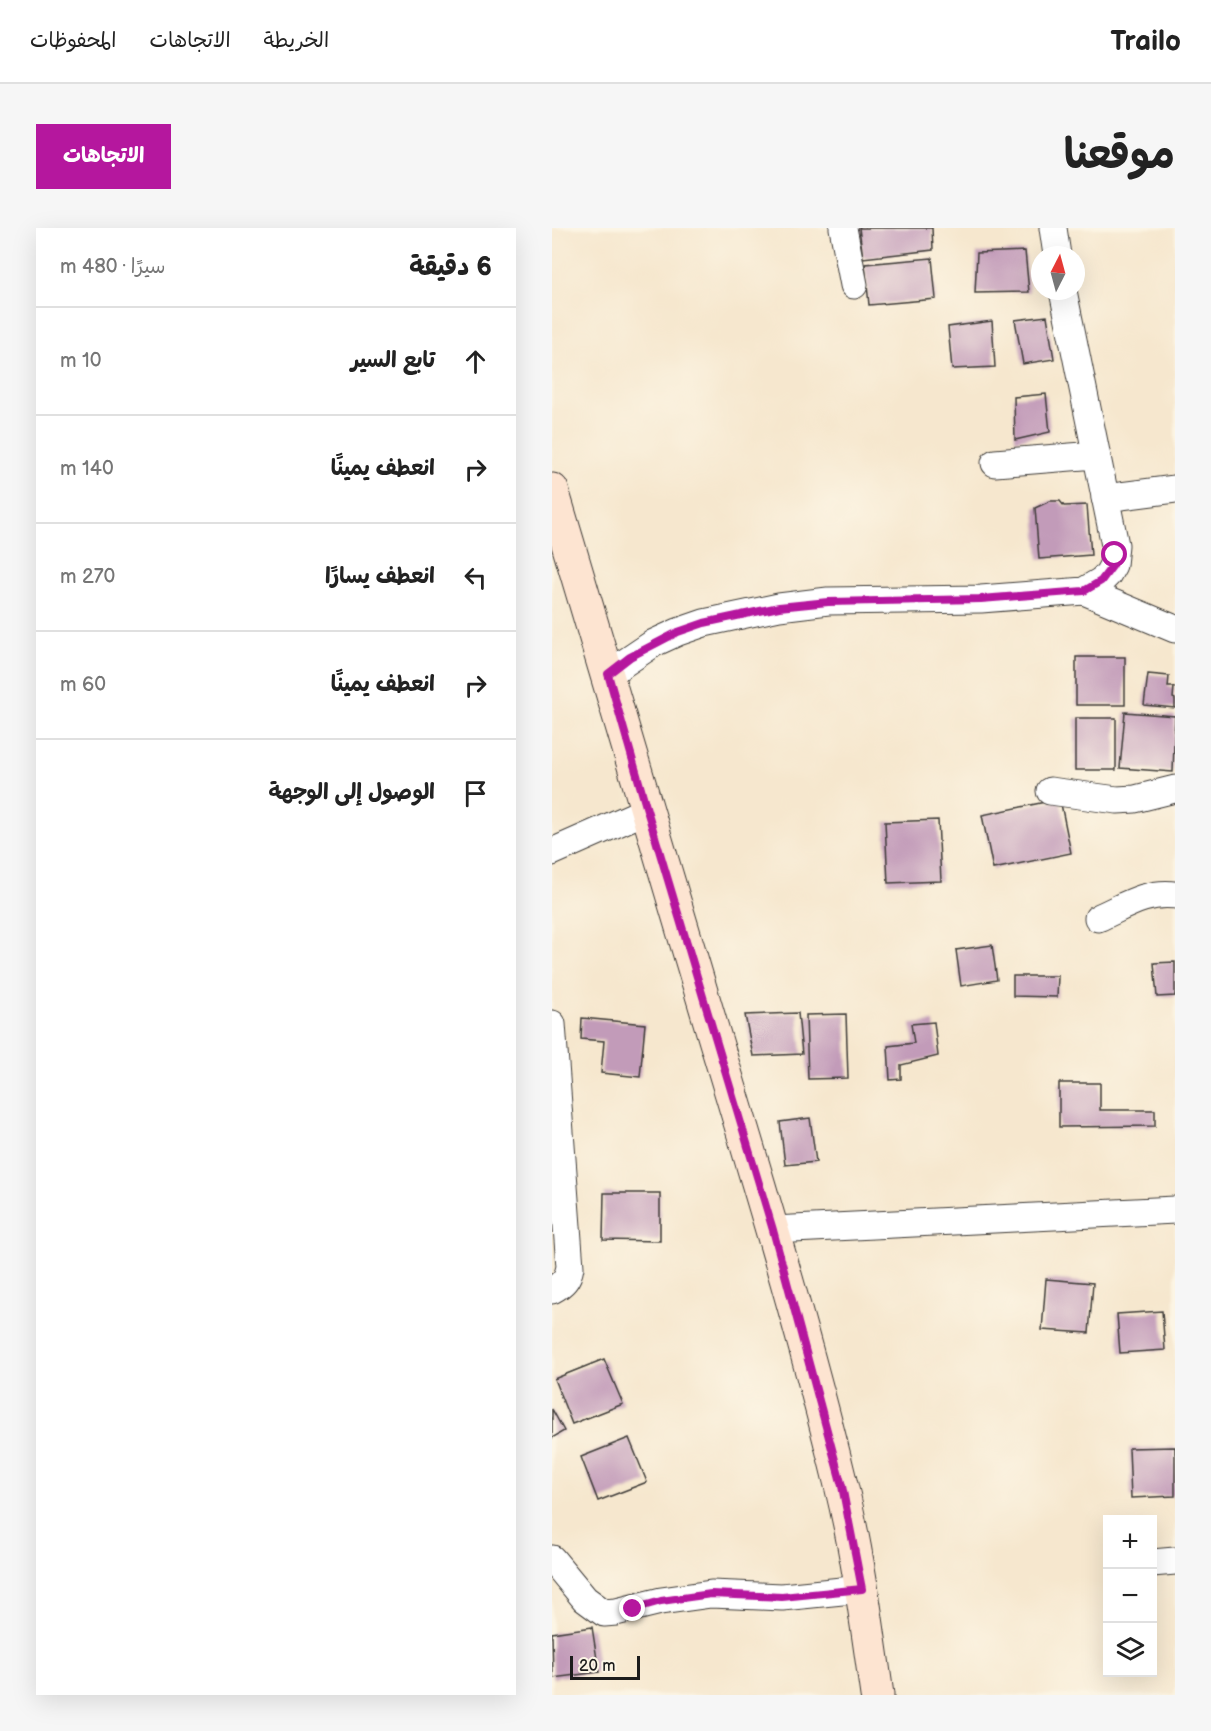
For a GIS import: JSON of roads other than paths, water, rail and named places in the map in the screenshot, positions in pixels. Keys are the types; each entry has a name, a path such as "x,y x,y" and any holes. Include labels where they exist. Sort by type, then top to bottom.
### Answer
{"main road":[{"path":"552,490 773,1230 842,1486 862,1589 877,1695"}],"street":[{"path":"843,228 854,285"},
{"path":"1053,228 1056,246"},
{"path":"608,674 646,648 678,632 704,623 779,607 828,602 981,599 1084,591 1101,581 1113,565 1115,545 1065,300"},
{"path":"995,463 1096,454"},
{"path":"1105,498 1175,489"},
{"path":"1084,591 1175,629"},
{"path":"1050,791 1117,800 1135,799 1175,789"},
{"path":"552,852 647,810"},
{"path":"1098,918 1149,896 1175,895"},
{"path":"552,1024 570,1267 563,1284 552,1290"},
{"path":"773,1230 1175,1210"},
{"path":"552,1559 585,1599 604,1613 661,1601 711,1594 782,1597 862,1589"},
{"path":"1157,1563 1175,1561"}]}
